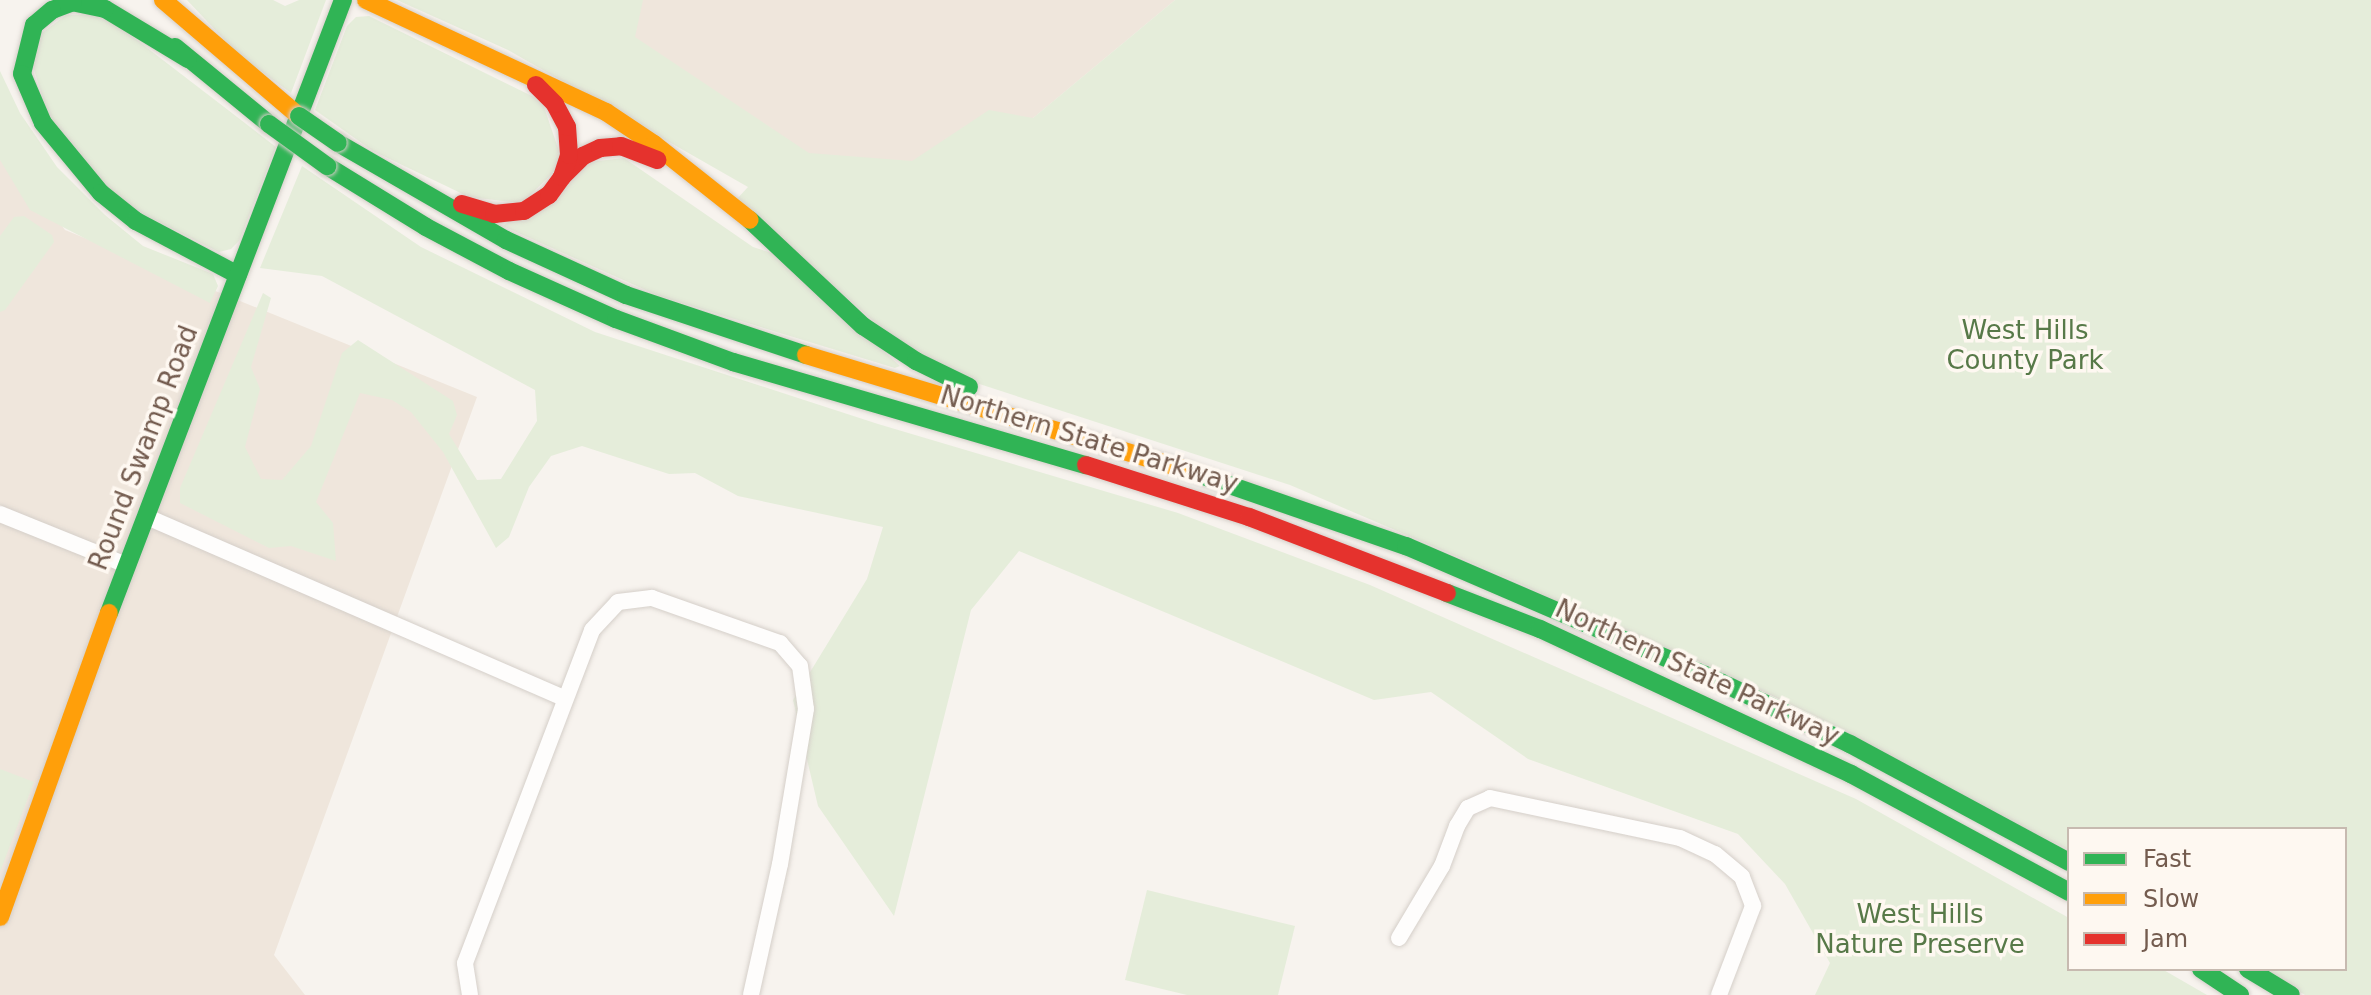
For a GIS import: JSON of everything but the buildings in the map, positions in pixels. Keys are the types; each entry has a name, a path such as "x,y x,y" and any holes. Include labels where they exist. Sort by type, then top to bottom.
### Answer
{"main road":[{"name":"Northern State Parkway","path":"124,0 188,59 327,166 454,242 616,319 733,362 982,432 1249,517 1540,629 1851,774 2067,891"},
{"name":"Northern State Parkway","path":"163,0 270,94 338,143 506,240 626,295 777,347 1135,452 1332,518 1569,614 1850,744 2067,861"},
{"name":"Round Swamp Road","path":"0,917 126,565 343,0"},
{"path":"366,0 606,112 749,219 863,326 891,346 970,387 1135,452"},
{"path":"188,59 105,9 73,2 52,10 34,25 22,74 43,123 101,193 136,221 238,275"},
{"path":"497,60 544,92 563,116 570,141 562,177"},
{"path":"6,66 35,125 66,168 97,200 132,229 183,254 238,275"},
{"path":"372,164 468,206 494,214 524,211 537,205 583,156 600,148 621,146 699,179"},
{"path":"2204,971 2240,995"},
{"path":"2251,971 2291,995"}],"street":[{"path":"0,514 126,565"},
{"path":"145,516 564,698"},
{"path":"470,995 465,963 592,630 618,602 652,598 780,643 800,666 806,709 780,864 751,995"},
{"path":"1399,938 1442,866 1457,826 1468,808 1490,798 1680,838 1715,854 1742,877 1753,906 1719,995"}],"shaded area":[{"path":"423,0 1175,0 891,236"},
{"path":"0,142 65,230 477,397 274,955 305,995 0,995"}],"green space":[{"path":"187,0 273,0 285,6 299,0 326,0 291,93 239,55"},
{"name":"West Hills County Park","path":"397,0 643,0 635,37 809,153 912,161 989,110 1033,118 1175,0 2371,0 2371,995 2305,995 2266,971 2347,971 2347,827 2067,827 2067,849 1521,584 1290,485 961,378 906,349 735,201 748,187 508,50"},
{"path":"103,14 276,147 239,241 231,249 219,252 121,203 52,127 30,57 34,39 66,15"},
{"path":"369,16 542,101 563,163 522,203 469,197 373,151 315,110 347,26 356,17"},
{"path":"0,71 20,113 57,167 105,215 143,246 213,274 218,286 210,303 30,210 0,160"},
{"path":"624,158 753,247 778,255 900,366 895,368 659,296 503,226 589,162"},
{"name":"West Hills Nature Preserve","path":"302,166 421,247 595,332 878,424 1178,513 1370,585 1856,799 2067,917 2067,971 2165,971 2207,995 1815,995 1830,963 1785,884 1738,834 1528,759 1431,692 1374,700 1019,551 971,610 894,916 818,806 793,700 867,579 883,527 738,496 695,473 669,474 582,446 551,456 529,487 509,537 496,548 443,452 411,412 392,400 360,393 316,502 333,523 336,561 291,546 269,548 180,503 180,488 263,293 271,298 251,367 260,389 245,447 261,479 282,480 311,446 342,353 358,340 453,401 457,415 449,434 477,480 501,479 537,421 535,390 322,276 260,268"},
{"path":"24,216 52,235 54,242 5,310 0,312 0,236 14,217"},
{"path":"0,769 34,782 0,872"},
{"path":"1147,890 1295,926 1278,995 1187,995 1125,980"}],"traffic: fast":[{"path":"109,613 343,0"},
{"path":"188,59 105,9 73,2 52,10 34,25 22,74 43,123 101,193 136,221 238,275"},
{"path":"175,47 269,124"},
{"path":"299,116 338,143"},
{"path":"269,124 327,166"},
{"path":"338,143 506,240 626,295 806,355"},
{"path":"327,166 426,227 509,271 616,319 733,362 1086,465"},
{"path":"750,220 863,326 916,361 969,387"},
{"path":"1186,470 1406,546 1710,677 1850,744 2067,861"},
{"path":"1447,593 1540,629 1851,774 2067,891"},
{"path":"2204,971 2240,995"},
{"path":"2251,971 2291,995"}],"traffic: slow":[{"path":"163,0 299,116"},
{"path":"366,0 606,112 654,144 750,220"},
{"path":"806,355 1186,470"},
{"path":"0,917 109,613"}],"traffic: jam":[{"path":"462,204 494,214 524,211 549,195 562,177 569,155 567,127 555,104 536,85"},
{"path":"562,177 583,156 600,148 621,146 657,160"},
{"path":"1086,465 1249,517 1447,593"}]}
